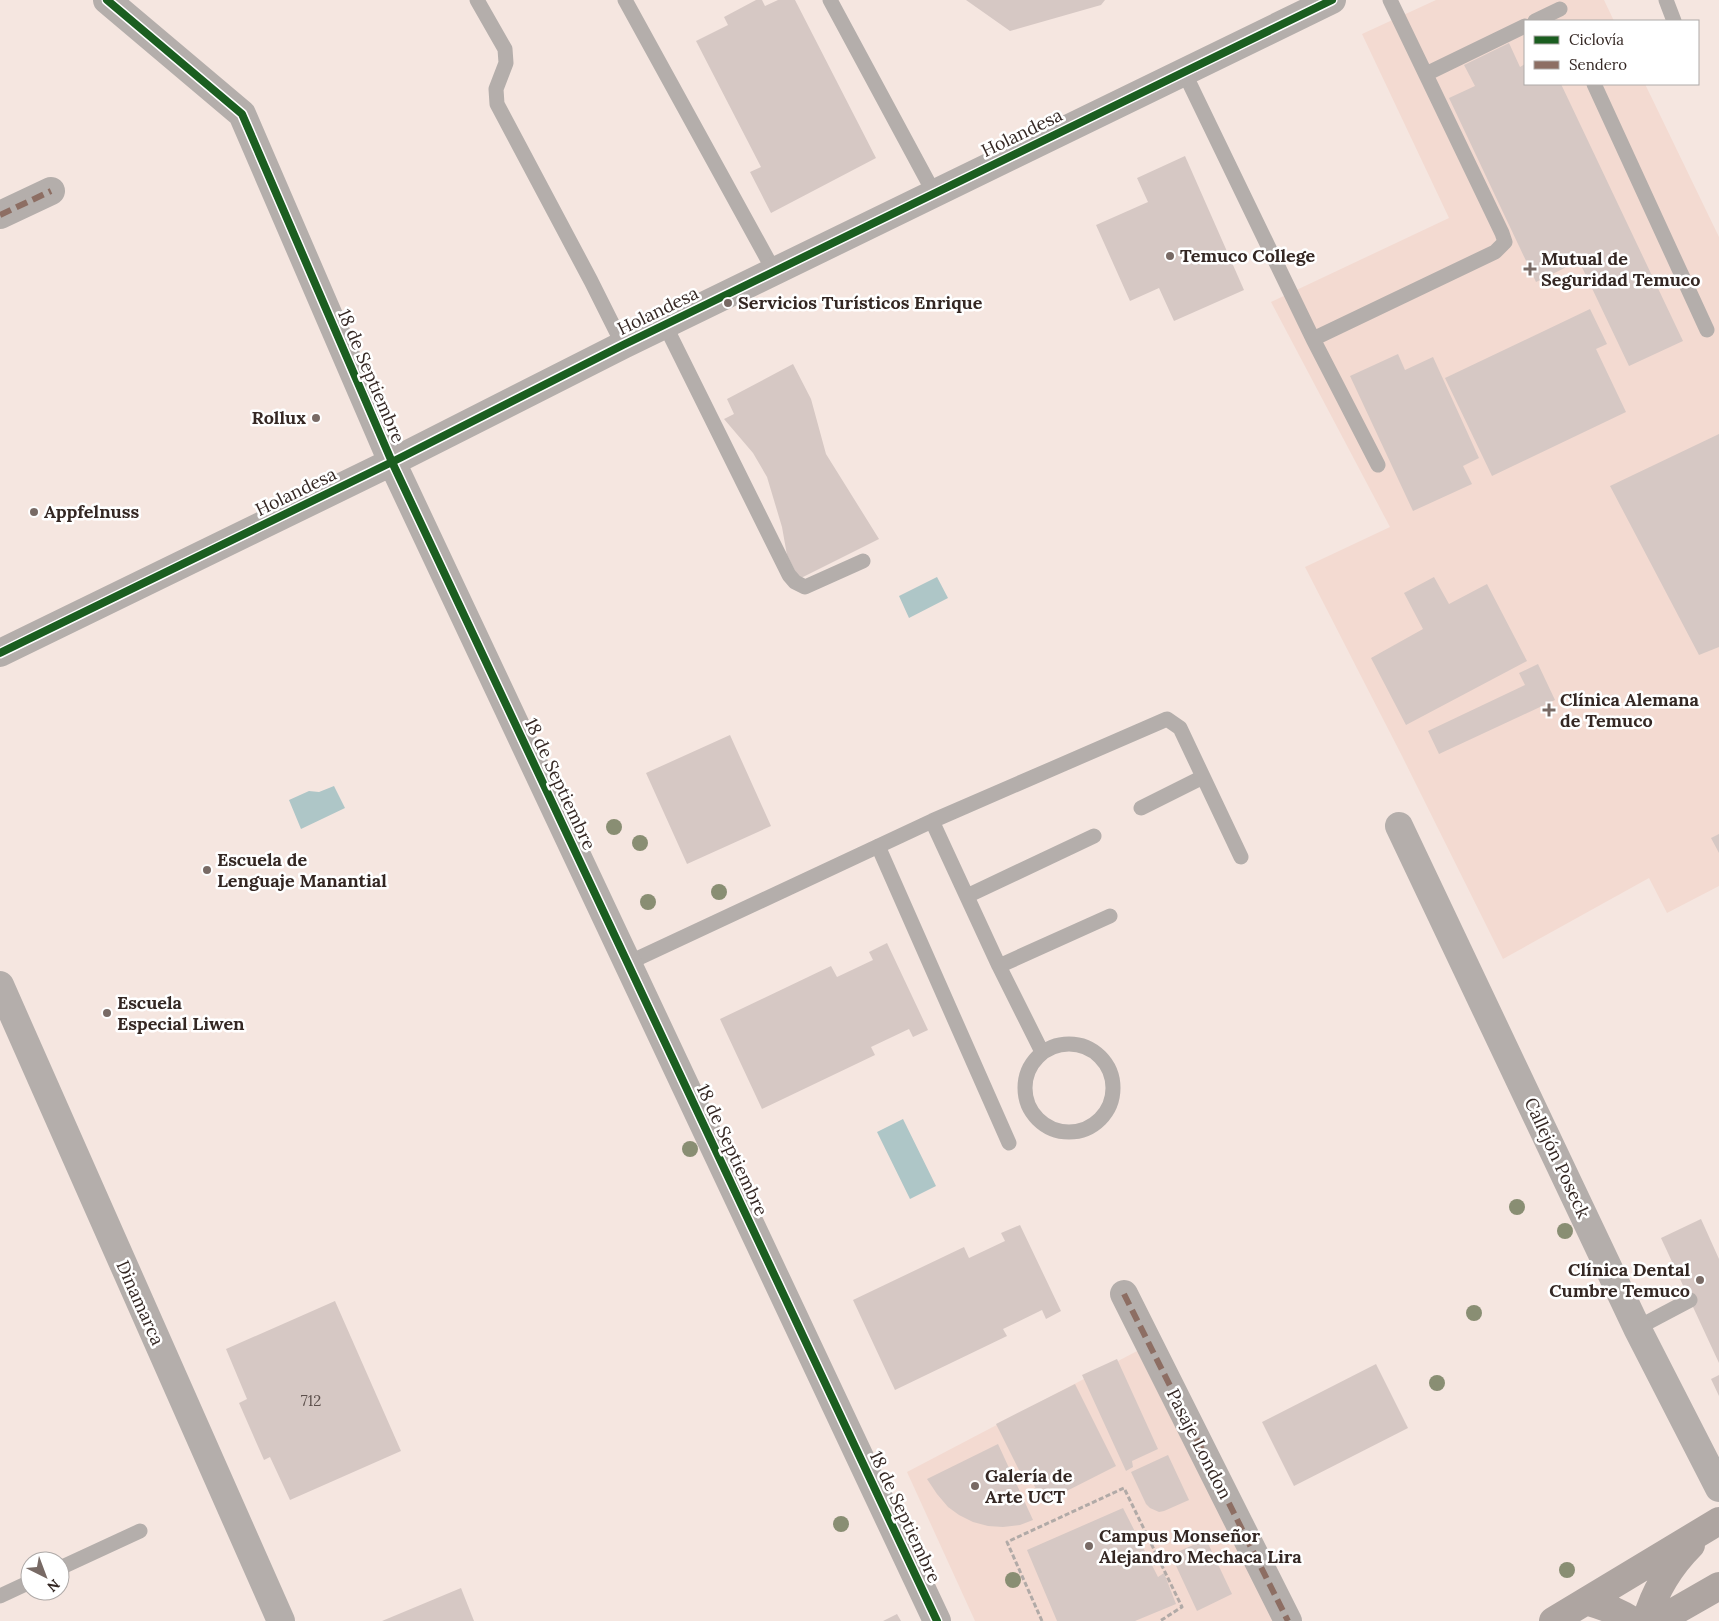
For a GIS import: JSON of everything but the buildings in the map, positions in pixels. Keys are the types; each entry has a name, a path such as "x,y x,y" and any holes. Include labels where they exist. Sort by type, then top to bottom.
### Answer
{"main road":[{"path":"1552,1621 1719,1521"},
{"path":"1646,1621 1658,1590 1684,1552 1702,1534 1719,1521"},
{"path":"1658,1621 1719,1586"},
{"path":"1586,1601 1612,1609 1633,1621"}],"street":[{"name":"18 de Septiembre","path":"107,0 242,114 392,462 937,1621"},
{"name":"Holandesa","path":"0,653 392,462 623,345 1332,0"},
{"path":"0,215 51,191"},
{"name":"Callejón Poseck","path":"1399,826 1637,1328 1719,1488"},
{"name":"Dinamarca","path":"0,985 281,1621"},
{"name":"Pasaje London","path":"1124,1294 1288,1621"}],"lane":[{"path":"477,0 505,49 506,63 496,89 497,104 623,345"},
{"path":"625,0 774,271"},
{"path":"830,0 934,193"},
{"path":"1313,339 1495,252 1505,242 1390,0"},
{"path":"1666,0 1674,20"},
{"path":"1537,20 1561,10"},
{"path":"1426,74 1524,26"},
{"path":"1184,72 1313,339 1378,465"},
{"path":"1594,85 1707,330"},
{"path":"664,325 789,575 795,582 804,587 863,561"},
{"path":"628,963 932,821 1167,719 1180,728 1240,857"},
{"path":"1141,808 1203,777"},
{"path":"932,821 1042,1052"},
{"path":"967,896 1094,836"},
{"path":"878,846 1009,1143"},
{"path":"1000,966 1110,916"},
{"path":"1071,1043 1085,1046 1097,1053 1106,1064 1112,1077 1113,1091 1110,1105 1102,1117 1092,1126 1079,1131 1065,1132 1050,1128 1038,1120 1028,1108 1025,1078 1032,1063 1042,1052 1056,1045 1071,1043"},
{"path":"1637,1328 1690,1300"},
{"path":"70,1563 140,1531"},
{"path":"0,1596 20,1587"}],"path":[{"path":"1042,1621 1007,1542 1124,1488 1182,1607 1160,1621"}],"shaded area":[{"path":"1436,0 1604,0 1614,20 1524,20 1524,85 1645,85 1719,237 1719,886 1667,913 1649,878 1503,959 1305,567 1390,527 1271,302 1449,218 1362,34"},
{"name":"Campus Monseñor Alejandro Mechaca Lira","path":"1139,1350 1273,1621 975,1621 907,1472"}],"water":[{"path":"937,577 948,598 909,618 899,596"},
{"path":"334,786 345,808 301,829 289,800 309,791 319,792"},
{"path":"903,1119 936,1186 910,1199 877,1132"}],"marked path":[{"path":"0,215 51,191"},
{"path":"1124,1294 1288,1621"}],"cycle path":[{"path":"107,0 242,114 392,462 937,1621"},
{"path":"0,653 392,462 623,345 1332,0"}],"place":[{"name":"Temuco College","path":"1170,256"},
{"name":"Mutual de Seguridad Temuco","path":"1530,269"},
{"name":"Servicios Turísticos Enrique","path":"728,303"},
{"name":"Rollux","path":"316,418"},
{"name":"Appfelnuss","path":"34,512"},
{"name":"Clínica Alemana de Temuco","path":"1549,710"},
{"name":"Escuela de Lenguaje Manantial","path":"207,870"},
{"name":"Escuela Especial Liwen","path":"107,1013"},
{"name":"Clínica Dental Cumbre Temuco","path":"1700,1280"},
{"name":"Galería de Arte UCT","path":"975,1486"},
{"name":"Campus Monseñor Alejandro Mechaca Lira","path":"1089,1546"}]}
